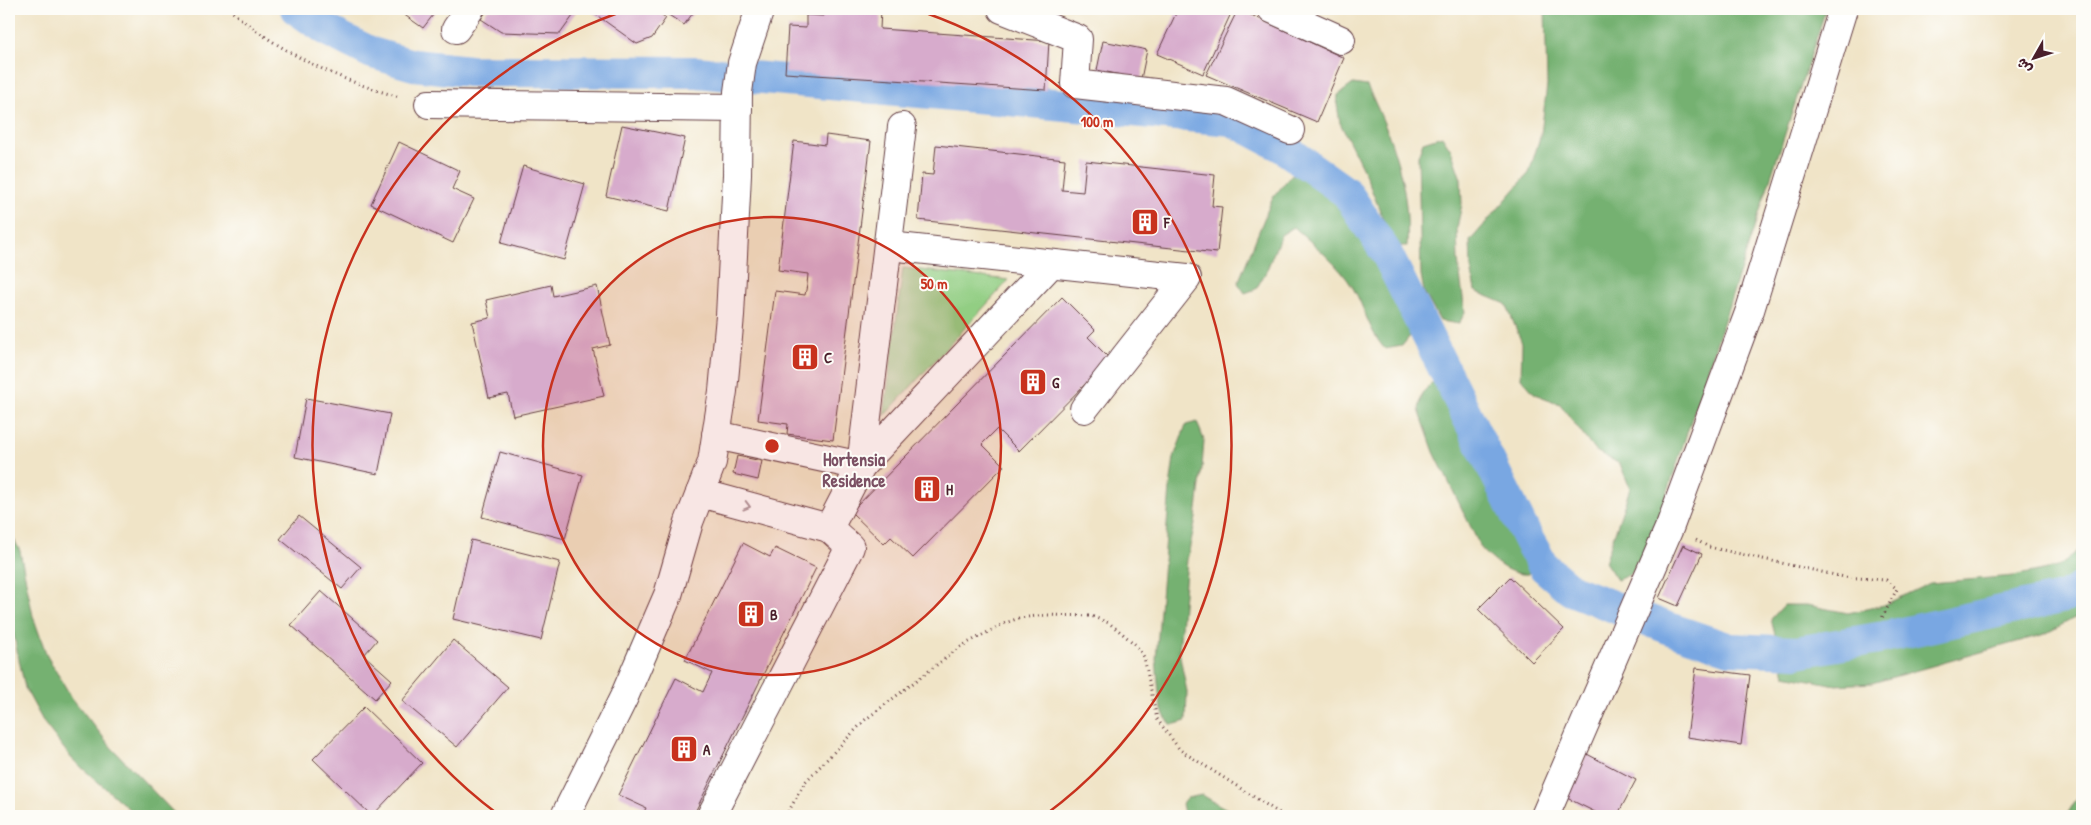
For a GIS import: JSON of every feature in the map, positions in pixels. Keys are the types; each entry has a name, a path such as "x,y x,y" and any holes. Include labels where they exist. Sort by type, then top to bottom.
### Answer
{"street":[{"path":"565,816 624,697 668,595 689,522 712,462 724,391 730,316 737,175 738,108 742,63 760,9"},
{"path":"1002,9 1078,39 1075,84 1226,101 1290,130"},
{"path":"1272,9 1341,40"},
{"path":"1545,816 1670,526 1750,310 1843,9"},
{"path":"429,104 738,108"},
{"path":"861,466 902,127"},
{"path":"889,246 1187,278 1084,409"},
{"path":"829,528 861,466 1051,264"},
{"path":"716,435 861,466"},
{"path":"700,493 829,528 850,547 711,816"}],"path":[{"path":"229,9 276,46 321,69 368,88 429,104"},
{"path":"1670,526 1709,546 1844,577 1886,580 1897,589 1881,620"},
{"path":"786,816 805,782 865,720 960,647 1003,624 1019,618 1046,615 1091,616 1109,623 1123,634 1136,645 1144,657 1157,719 1180,750 1284,816"}],"green space":[{"path":"1545,9 1826,9 1649,549 1631,574 1617,580 1605,562 1630,488 1620,464 1594,450 1560,404 1535,394 1521,378 1522,343 1506,304 1475,291 1471,268 1470,241 1529,173 1541,134 1547,85"},
{"path":"1353,84 1367,86 1392,144 1403,184 1406,205 1407,246 1394,246 1364,171 1340,123 1337,105 1338,95"},
{"path":"1442,136 1451,150 1461,179 1462,204 1457,228 1458,260 1465,312 1459,324 1440,321 1424,292 1421,275 1418,156 1423,142"},
{"path":"1303,173 1324,188 1342,209 1373,255 1409,321 1410,336 1402,346 1385,349 1371,328 1353,288 1341,271 1294,227 1281,235 1266,272 1256,289 1245,293 1238,283 1272,199 1291,175"},
{"path":"903,268 1009,280 884,416"},
{"path":"1433,382 1445,386 1524,549 1531,567 1528,574 1515,573 1502,567 1481,548 1434,452 1419,410 1422,393"},
{"path":"1197,422 1204,440 1202,468 1196,518 1187,560 1179,651 1187,692 1186,721 1172,725 1165,717 1160,705 1156,659 1170,488 1174,457 1186,425"},
{"path":"9,530 20,551 33,616 47,656 72,698 111,747 177,816 137,816 72,759 44,723 25,688 9,613"},
{"path":"2082,548 2082,614 2045,634 1872,683 1835,685 1785,675 1771,619 1784,605 1807,605 1848,613 1884,605 1930,583 2014,576 2057,567"},
{"path":"2082,790 2082,816 2066,816"},
{"path":"1202,795 1239,816 1188,816 1184,813 1182,804 1187,798"}],"building":[{"path":"396,9 435,9 437,10 423,28"},
{"path":"488,9 578,9 560,34 501,32 481,19"},
{"path":"588,9 654,9 666,18 652,38 637,44"},
{"path":"666,9 696,9 684,25 664,12"},
{"path":"825,9 881,9 880,29 1049,41 1046,90 785,73 788,27 806,28 806,15 824,16"},
{"path":"1178,9 1233,9 1203,74 1157,54"},
{"path":"1238,9 1344,58 1317,122 1206,75"},
{"path":"1103,41 1147,50 1141,79 1097,70"},
{"path":"622,125 685,138 669,211 606,196"},
{"path":"826,135 871,141 833,440 787,434 788,424 758,420 775,291 805,295 807,285 808,274 778,270 794,141 825,145"},
{"path":"399,142 460,171 452,189 474,199 453,243 371,204"},
{"path":"936,145 1065,159 1062,190 1083,192 1086,161 1215,175 1212,206 1222,207 1217,253 918,220 922,174 933,175"},
{"path":"523,166 585,184 564,260 501,243"},
{"path":"551,285 553,296 597,286 610,345 593,349 604,396 513,416 508,394 489,398 472,322 490,318 486,300"},
{"path":"1062,297 1095,330 1088,337 1110,359 1019,451 997,429 982,444 1004,466 913,558 891,537 884,544 851,512"},
{"path":"306,398 390,414 378,474 295,457"},
{"path":"500,452 583,475 565,539 482,517"},
{"path":"737,456 762,461 758,480 733,474"},
{"path":"299,516 361,567 342,589 280,539"},
{"path":"471,540 560,562 541,640 453,619"},
{"path":"743,543 770,557 775,548 816,568 693,816 642,816 646,808 618,795 676,678 703,692 712,673 685,660"},
{"path":"1683,545 1702,554 1678,606 1659,598"},
{"path":"1510,577 1564,629 1532,662 1478,609"},
{"path":"321,591 377,640 364,655 392,680 375,699 291,625"},
{"path":"453,640 508,687 457,747 402,701"},
{"path":"1696,668 1750,675 1741,745 1687,737"},
{"path":"364,707 422,763 372,816 313,759"},
{"path":"1587,754 1636,780 1617,816 1603,816 1565,797"}],"waterway":[{"path":"296,9 330,32 372,53 413,65 470,71 696,72 1232,120 1281,146 1347,193 1387,254 1529,541 1544,567 1571,590 1668,628 1730,649 1797,652 1884,637 2065,597 2082,587"}],"place":[{"name":"F","path":"1145,222"},
{"name":"C","path":"805,357"},
{"name":"G","path":"1033,382"},
{"name":"H","path":"927,489"},
{"name":"B","path":"751,614"},
{"name":"A","path":"684,749"}],"district":[{"name":"Hortensia Residence","path":"854,469"}]}
